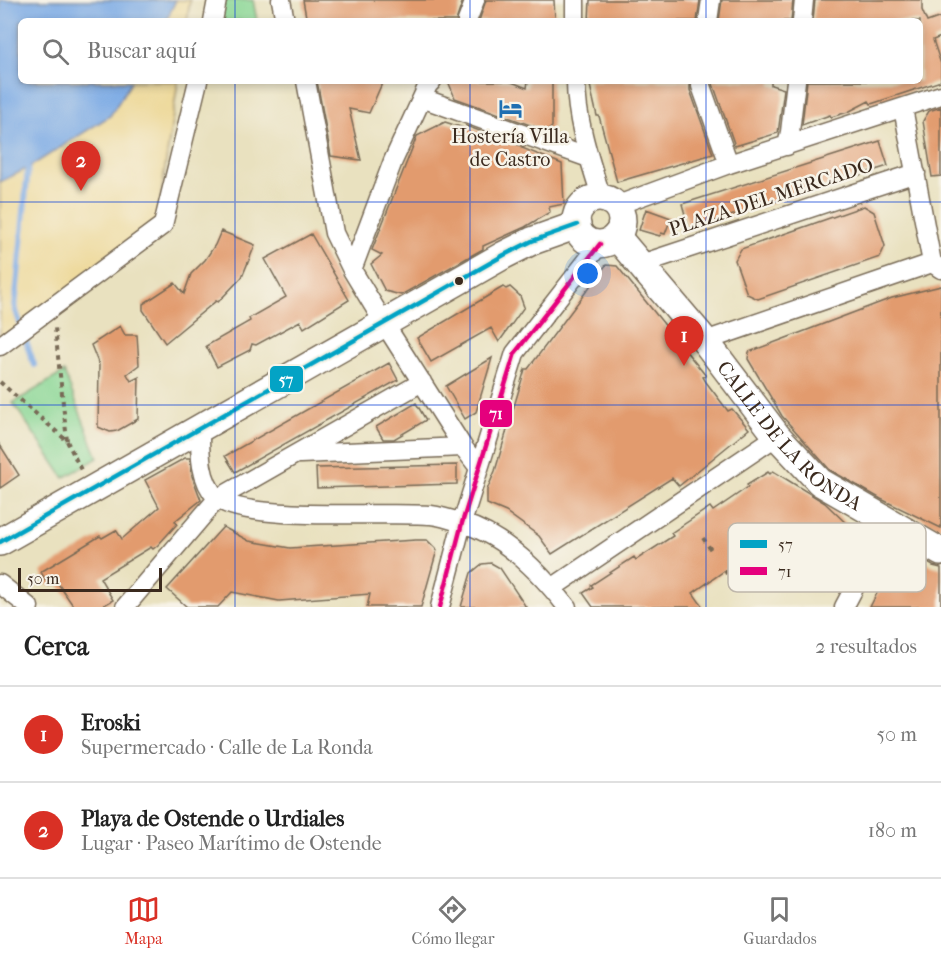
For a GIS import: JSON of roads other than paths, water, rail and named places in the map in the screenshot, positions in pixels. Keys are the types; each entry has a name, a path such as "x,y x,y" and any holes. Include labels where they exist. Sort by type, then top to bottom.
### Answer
{"highway":[{"path":"588,201 609,202 621,217 620,230 608,240 588,241 579,232 578,212 588,201"},
{"path":"0,542 532,241 577,225"},
{"name":"CALLE DE LA RONDA","path":"608,240 641,264 705,341 777,436 820,482 889,522"},
{"name":"CALLE DE LA RONDA","path":"926,543 941,552"}],"street":[{"path":"214,18 217,0"},
{"path":"281,0 284,18"},
{"path":"468,18 475,0"},
{"path":"575,0 575,18"},
{"path":"708,18 711,0"},
{"path":"802,18 804,0"},
{"path":"6,342 163,225 197,84"},
{"path":"307,84 334,233 352,270 384,323 463,447 479,468"},
{"path":"576,84 578,110 589,158 609,202 941,95"},
{"path":"701,84 729,164"},
{"path":"786,146 796,84"},
{"path":"352,270 393,161 425,86 589,158"},
{"path":"705,341 937,266 903,108"},
{"name":"PLAZA DEL MERCADO","path":"641,264 916,173"},
{"path":"440,607 462,523 515,353 608,240"},
{"path":"125,607 217,498 422,382"},
{"path":"200,428 204,479 217,498 244,509 285,513 432,515 462,523 482,530 518,554 552,588 567,607"},
{"path":"552,588 777,436"},
{"path":"295,454 463,447"},
{"path":"0,584 29,607"},
{"path":"844,607 852,592"}],"water":[{"path":"0,0 176,0 167,18 18,18 18,84 130,84 110,116 28,168 0,182"}],"waterway":[{"path":"28,168 15,308 34,365"}],"place":[{"name":"Hostería Villa de Castro","path":"510,108"},
{"name":"Playa de Ostende o Urdiales","path":"81,191"},
{"name":"Eroski","path":"684,366"}]}
